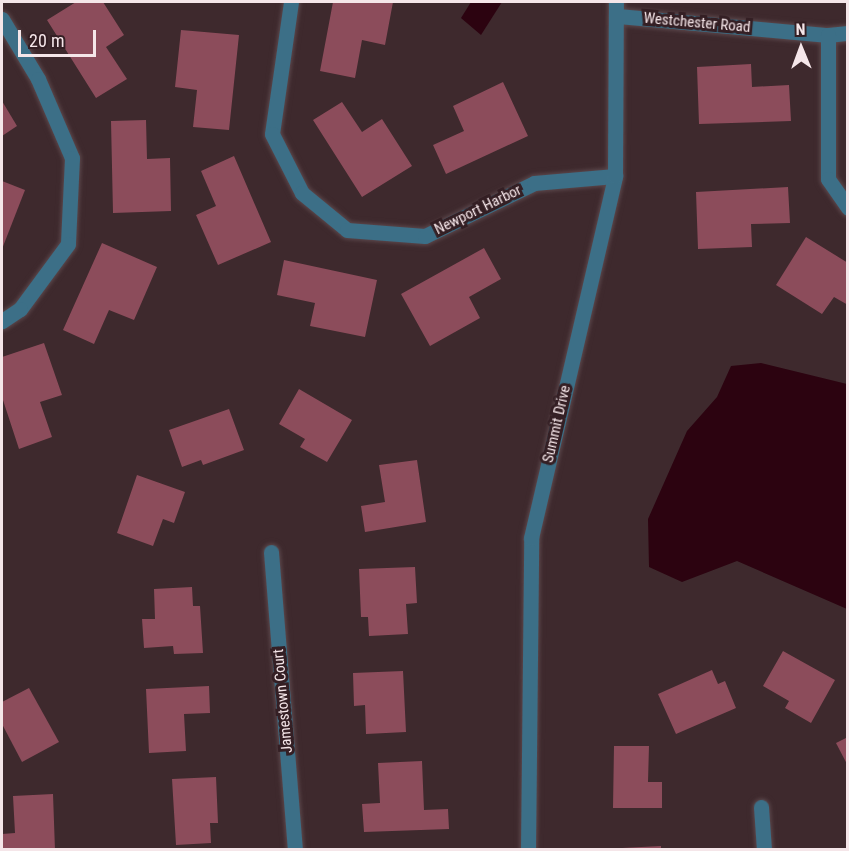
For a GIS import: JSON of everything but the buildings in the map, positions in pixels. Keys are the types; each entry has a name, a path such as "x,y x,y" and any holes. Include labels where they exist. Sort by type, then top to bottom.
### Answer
{"street":[{"name":"Newport Harbor","path":"291,2 272,134 302,193 347,230 425,236 534,183 615,176"},
{"name":"Summit Drive","path":"528,849 531,538 615,176 617,9"},
{"name":"Westchester Road","path":"617,9 828,35 848,33"},
{"path":"2,19 38,79 72,158 68,244 20,309 2,321"},
{"path":"828,35 828,179 848,208"},
{"name":"Jamestown Court","path":"271,552 295,849"},
{"path":"761,807 764,849"}],"shaded area":[{"path":"471,2 502,2 481,35 461,18"},
{"path":"761,363 847,384 847,609 737,561 682,582 649,567 648,519 687,431 717,397 731,366"}]}
